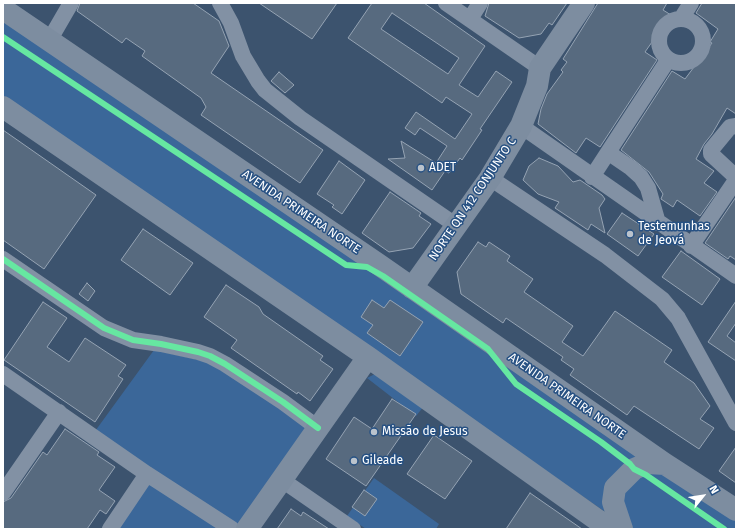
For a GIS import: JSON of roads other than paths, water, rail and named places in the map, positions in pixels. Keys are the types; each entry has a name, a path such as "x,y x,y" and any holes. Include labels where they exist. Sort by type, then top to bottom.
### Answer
{"main road":[{"name":"NORTE QN 412 CONJUNTO C","path":"412,288 490,178 521,126 537,86 540,68 584,3"},
{"name":"AVENIDA PRIMEIRA NORTE","path":"3,9 412,288 665,464 736,510"},
{"path":"3,107 368,357 610,529"},
{"path":"247,529 368,357"},
{"path":"622,529 613,502 615,488 634,469 648,463 665,464"}],"street":[{"path":"49,41 71,3"},
{"path":"220,3 231,23 243,56 265,90 300,118 457,226"},
{"path":"446,3 540,68"},
{"path":"470,19 480,3"},
{"path":"681,19 692,3"},
{"path":"681,19 690,21 698,26 704,43 701,52 690,61 677,63 668,60 662,53 659,44 660,34 665,26 672,21 681,19"},
{"path":"592,177 668,60"},
{"path":"521,126 592,177 736,276"},
{"path":"691,246 736,178 712,156 711,150 730,127 736,126"},
{"path":"609,153 641,177 648,188 658,223"},
{"path":"490,178 605,256 662,299 678,318 736,423"},
{"path":"3,259 104,328 132,340 162,344 210,356 284,402 318,428"},
{"path":"3,374 147,474 232,529"},
{"path":"3,493 59,412"},
{"path":"110,529 147,474"},
{"path":"282,480 354,529"}],"place":[{"name":"ADET","path":"421,168"},
{"name":"Testemunhas de Jeová","path":"630,234"},
{"name":"Missão de Jesus","path":"374,432"},
{"name":"Gileade","path":"354,461"}]}
